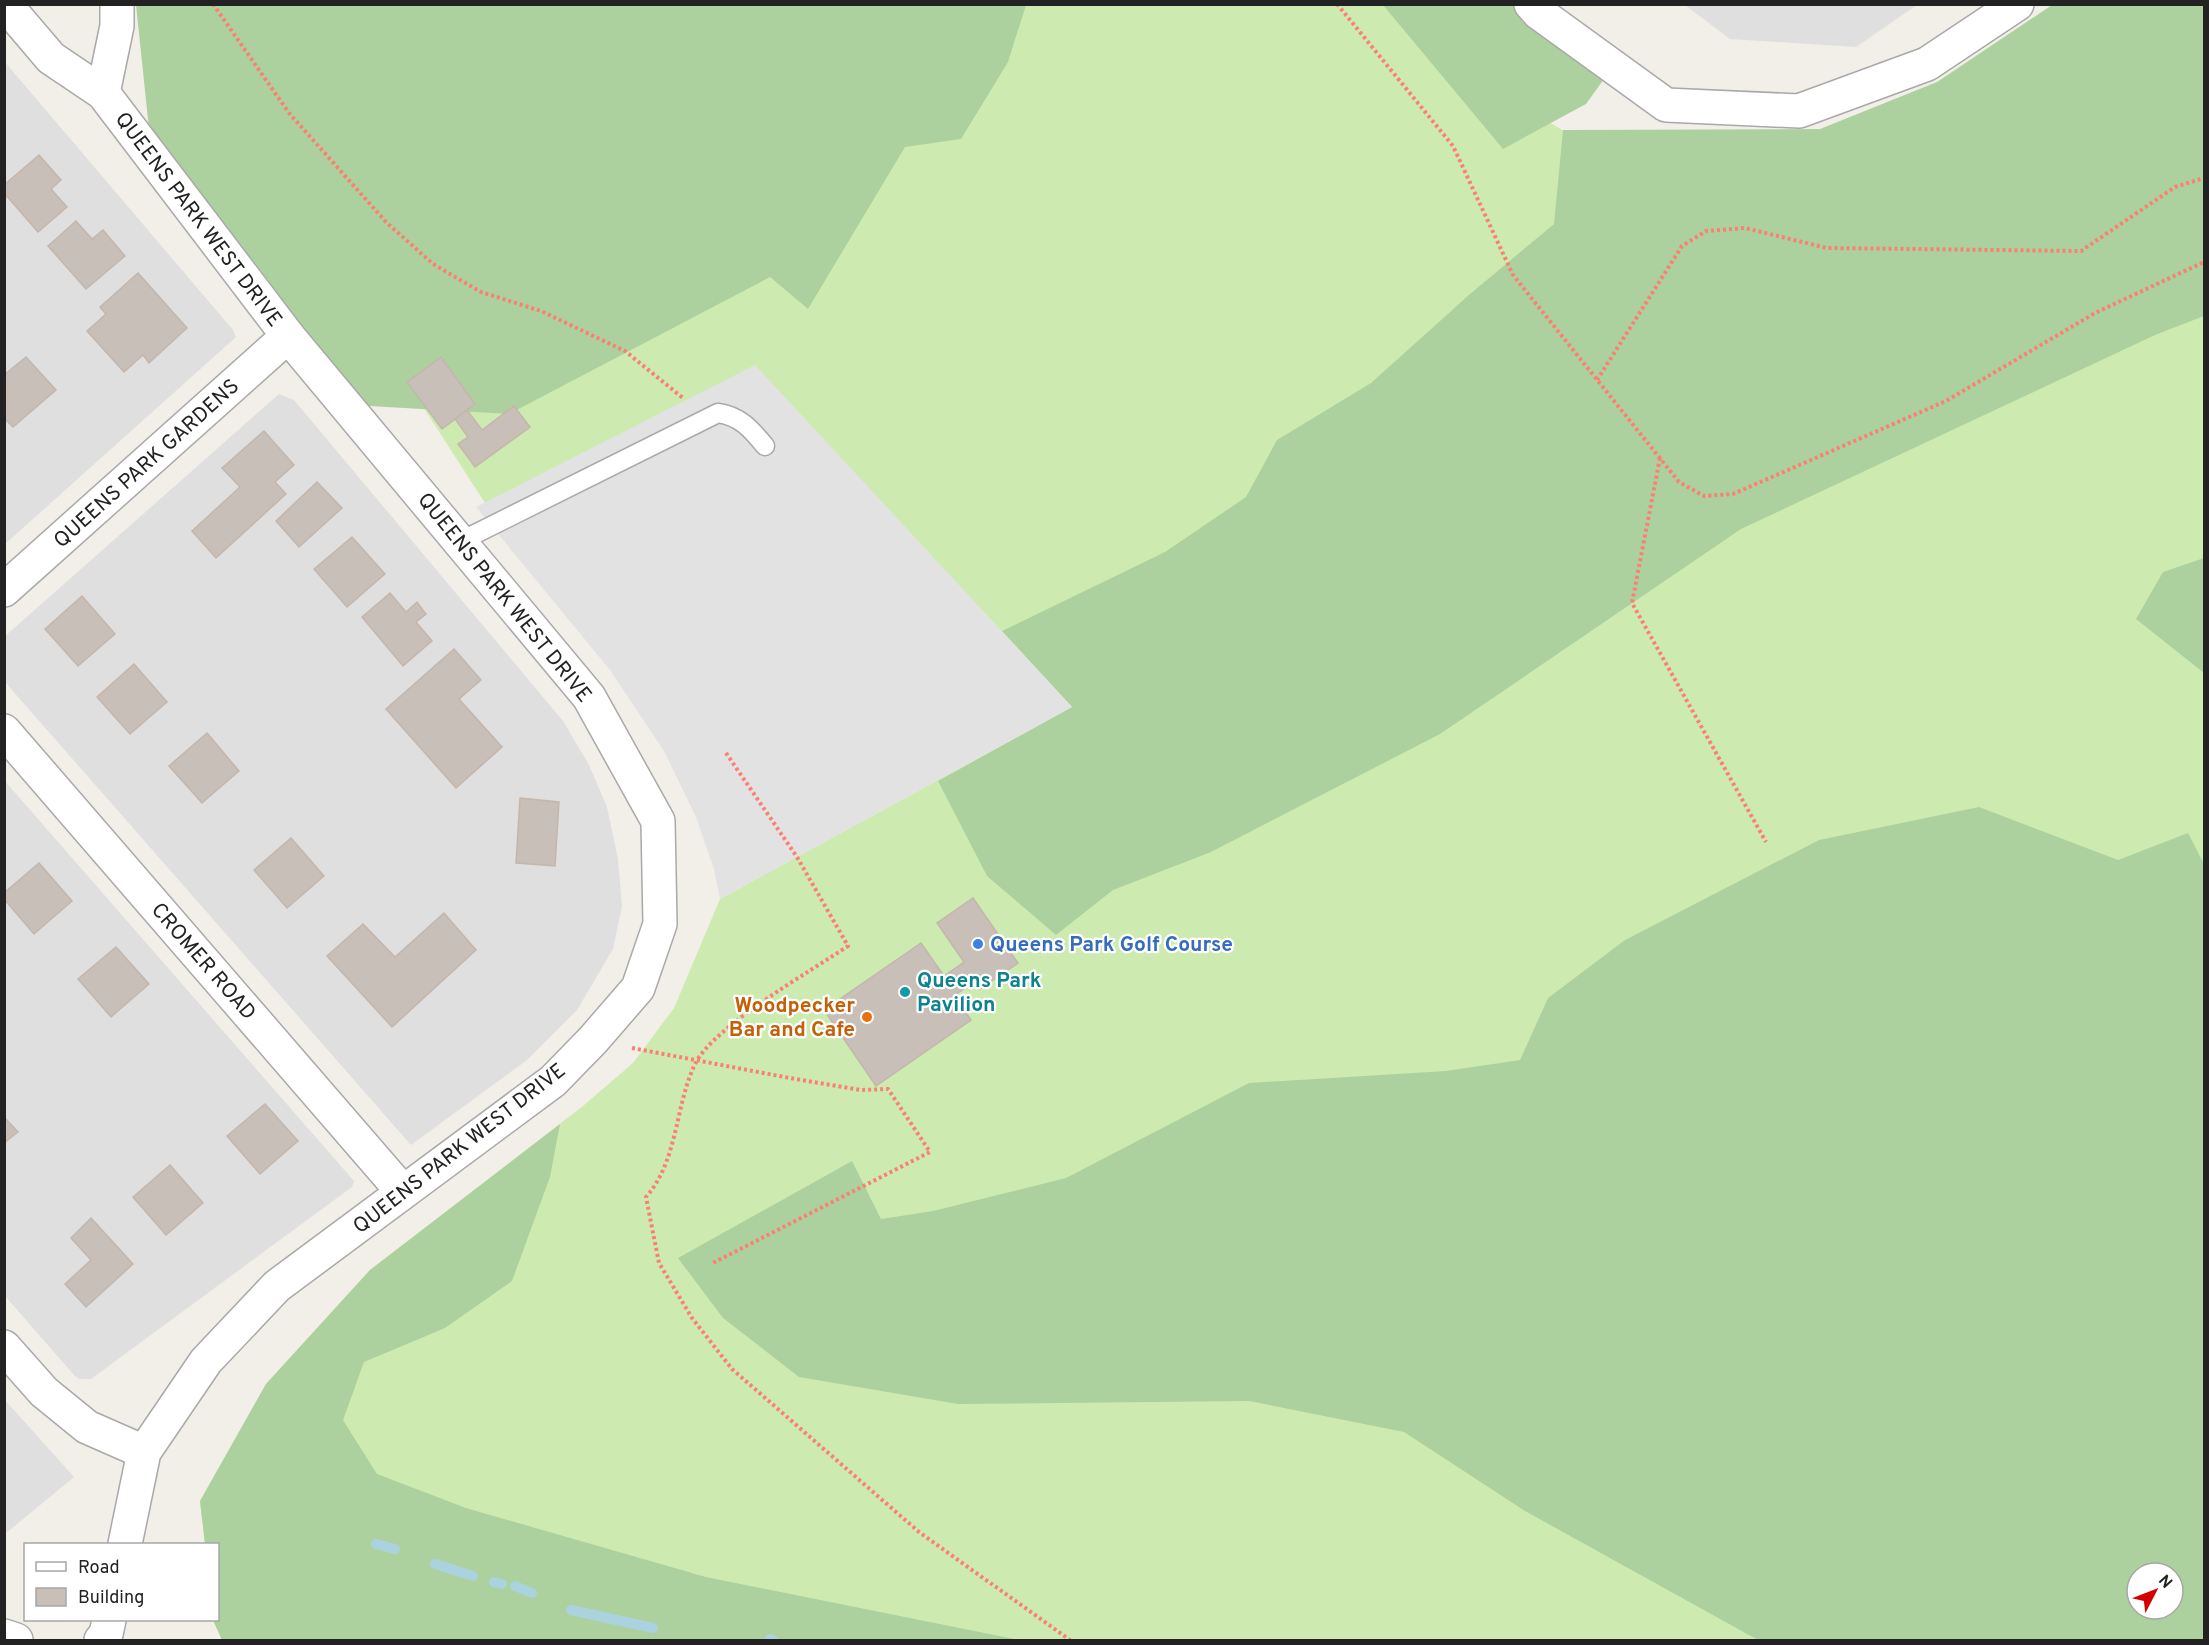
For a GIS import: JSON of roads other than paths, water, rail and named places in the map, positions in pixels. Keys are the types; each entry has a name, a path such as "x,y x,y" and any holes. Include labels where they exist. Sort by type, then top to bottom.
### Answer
{"street":[{"name":"QUEENS PARK WEST DRIVE","path":"5,4 51,58 103,93 288,336 589,697 658,821 660,924 638,988 593,1040 553,1081 277,1286 206,1361 144,1452 125,1543"},
{"name":"QUEENS PARK WEST DRIVE","path":"103,93 117,26 117,4"},
{"path":"1531,4 1539,13 1666,105 1799,111 1927,64 2017,4"},
{"name":"QUEENS PARK GARDENS","path":"4,590 288,336"},
{"name":"CROMER ROAD","path":"4,731 403,1192"},
{"path":"4,1347 44,1392 87,1427 144,1452"},
{"path":"101,1641 106,1634 109,1621"},
{"path":"4,1636 16,1641"}],"lane":[{"path":"461,541 718,412 731,415 746,424 765,446"}],"waterway":[{"path":"376,1544 395,1549"},
{"path":"435,1564 473,1576"},
{"path":"494,1582 502,1584"},
{"path":"515,1586 532,1593"},
{"path":"571,1610 653,1628"}],"place":[{"name":"Queens Park Golf Course","path":"978,944"},
{"name":"Queens Park Pavilion","path":"905,992"},
{"name":"Woodpecker Bar and Cafe","path":"867,1017"}]}
